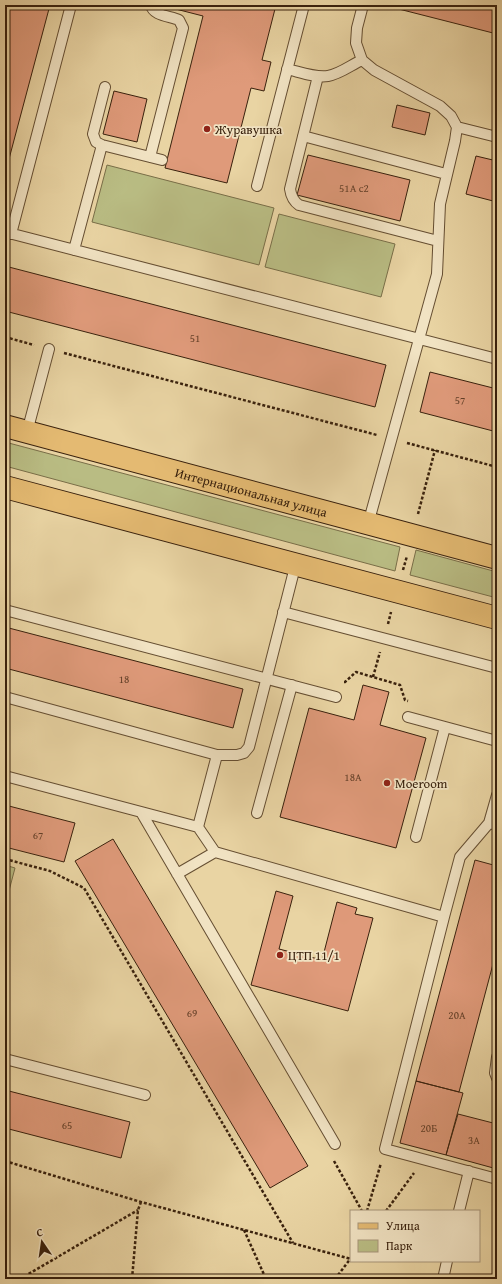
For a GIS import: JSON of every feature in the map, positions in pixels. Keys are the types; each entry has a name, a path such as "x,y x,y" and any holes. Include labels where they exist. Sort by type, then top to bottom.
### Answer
{"main road":[{"name":"Интернациональная улица","path":"5,426 497,558"},
{"path":"5,487 296,563 497,618"}],"lane":[{"path":"71,5 8,233 497,359"},
{"path":"150,157 183,28 179,20 155,12 151,5"},
{"path":"257,186 304,5"},
{"path":"363,5 357,28 356,43 362,60 374,70 440,106 451,116 457,127 455,142 446,174 440,204 437,274 368,524"},
{"path":"287,69 318,76 328,76 362,60"},
{"path":"318,76 290,189 291,195 295,202 299,205 438,241"},
{"path":"105,87 93,134 96,142 102,145 162,160"},
{"path":"457,127 497,137"},
{"path":"303,136 446,174"},
{"path":"74,250 102,145"},
{"path":"27,432 49,349"},
{"path":"5,698 217,755 237,755 244,753 249,747 296,563"},
{"path":"5,610 336,697"},
{"path":"283,612 497,668"},
{"path":"257,814 292,686"},
{"path":"408,717 497,741"},
{"path":"416,837 445,727"},
{"path":"198,827 217,755"},
{"path":"5,776 198,827 215,852 444,917"},
{"path":"497,795 493,824 460,856 385,1148 497,1178"},
{"path":"141,812 335,1144"},
{"path":"178,874 215,852"},
{"path":"497,1057 495,1073 497,1078"},
{"path":"5,1059 145,1095"},
{"path":"459,1210 469,1171"},
{"path":"443,1279 447,1262"}],"path":[{"path":"5,337 497,467"},
{"path":"373,677 413,536 434,450"},
{"path":"338,680 345,682 356,672 400,685 405,700 413,702"},
{"path":"5,859 50,871 84,888 293,1243"},
{"path":"367,1210 385,1148"},
{"path":"387,1210 424,1159"},
{"path":"5,1161 141,1202 350,1259"},
{"path":"334,1161 361,1210"},
{"path":"132,1279 138,1210 141,1202"},
{"path":"20,1279 138,1210"},
{"path":"244,1230 266,1279"},
{"path":"335,1279 350,1260"}],"green space":[{"path":"107,165 274,208 259,265 92,222"},
{"path":"279,214 395,244 381,297 265,267"},
{"path":"5,442 400,547 395,571 5,466"},
{"path":"416,550 497,572 497,598 410,575"},
{"path":"5,865 15,868 5,906"}],"building":[{"path":"5,5 50,5 5,174"},
{"name":"Журавушка","path":"160,5 276,5 262,60 271,62 264,91 251,88 227,183 165,168 203,16"},
{"path":"383,5 497,5 497,34"},
{"path":"114,91 147,99 137,142 103,134"},
{"path":"397,105 430,113 425,135 392,127"},
{"path":"308,155 410,180 400,221 297,195"},
{"path":"476,156 497,161 497,202 466,194"},
{"path":"5,266 386,365 375,407 5,311"},
{"path":"430,372 497,389 497,432 420,412"},
{"path":"5,627 243,689 233,728 5,668"},
{"path":"363,685 389,692 380,725 426,738 396,848 280,817 309,708 354,720"},
{"path":"5,805 75,823 64,862 5,847"},
{"path":"113,839 308,1166 270,1188 75,861"},
{"path":"475,860 497,866 497,949 459,1092 416,1081"},
{"name":"ЦТП 11/1","path":"276,891 293,896 279,949 322,960 337,902 357,908 355,914 373,918 348,1011 251,985"},
{"path":"416,1081 463,1093 446,1155 400,1143"},
{"path":"5,1090 130,1122 121,1158 5,1128"},
{"path":"458,1114 497,1124 497,1169 446,1155"}],"place":[{"name":"Журавушка","path":"207,129"},
{"name":"Moeroom","path":"387,783"},
{"name":"ЦТП 11/1","path":"280,955"}]}
